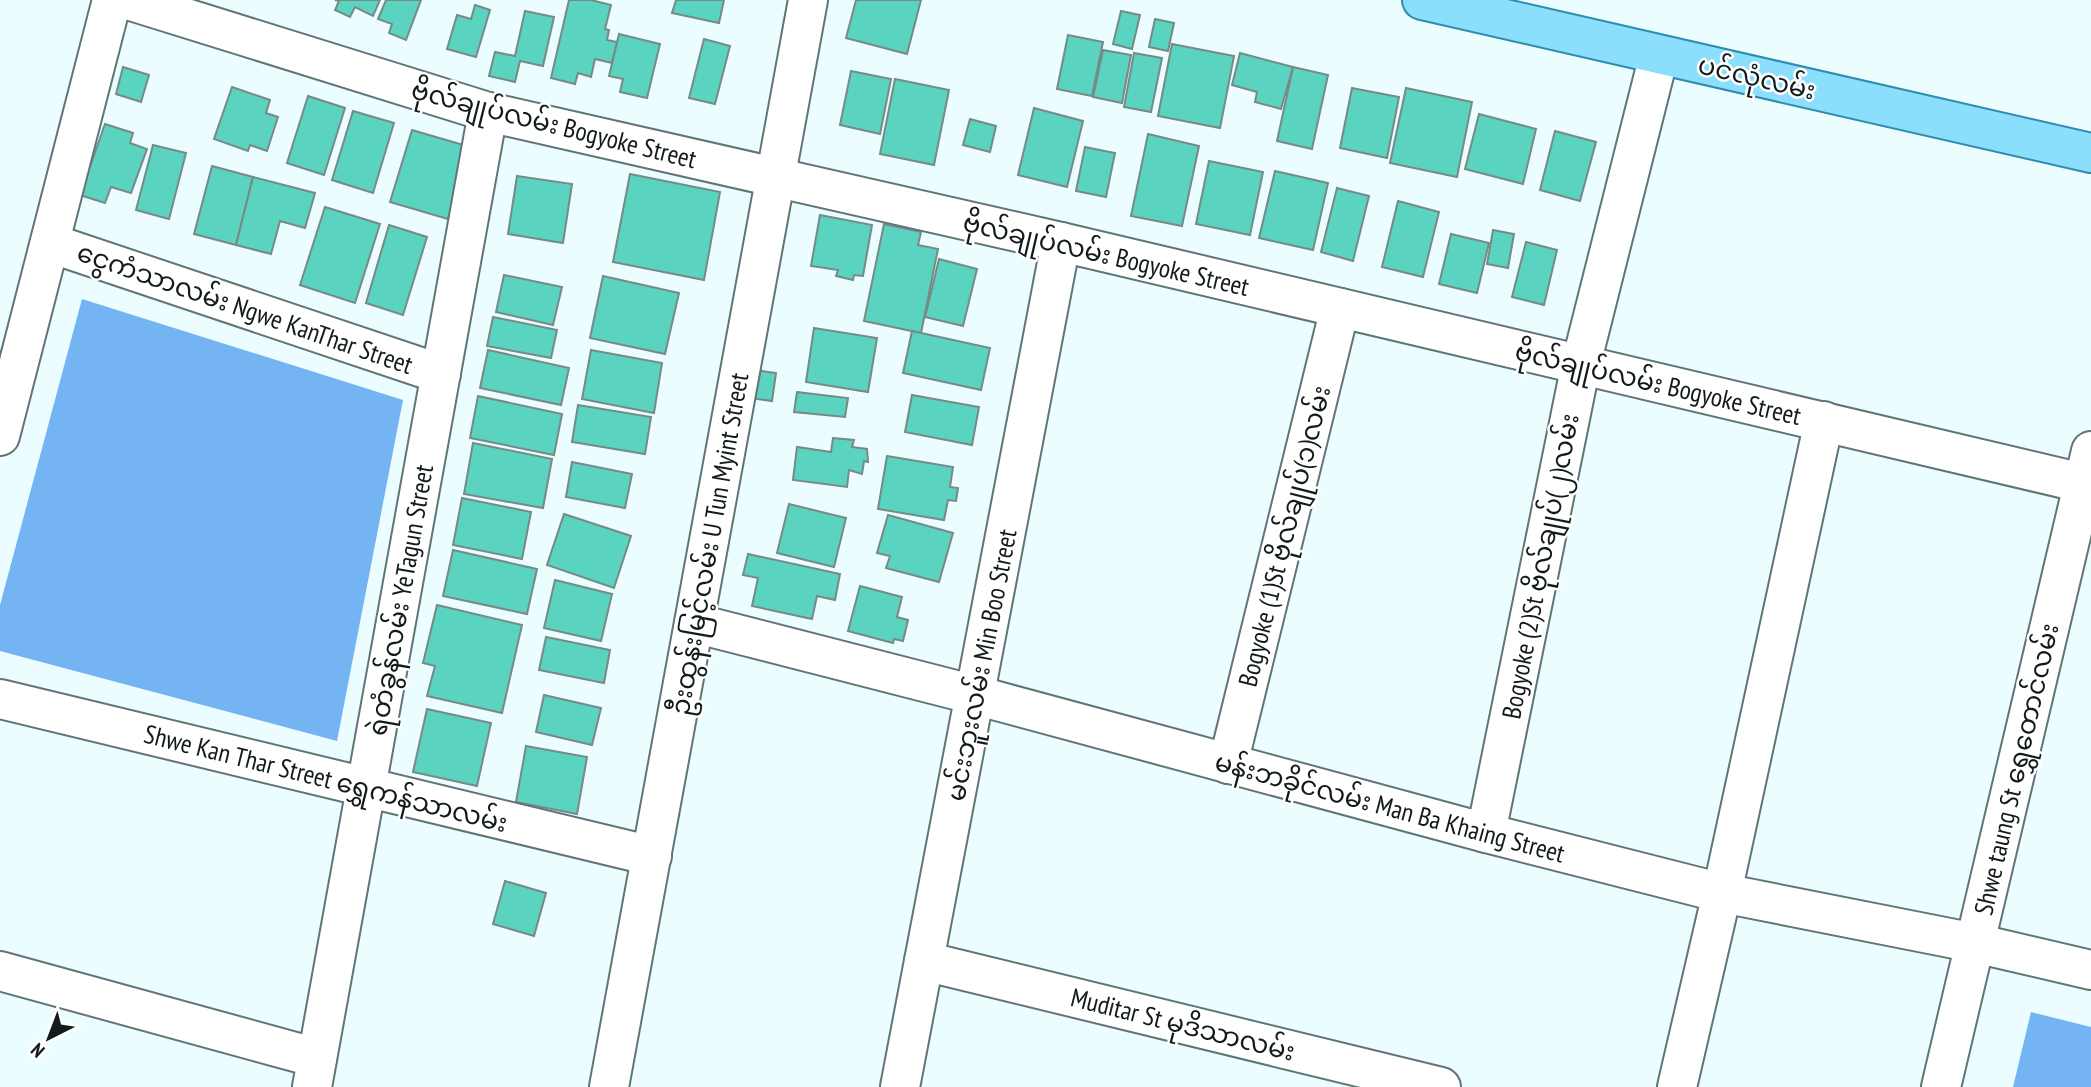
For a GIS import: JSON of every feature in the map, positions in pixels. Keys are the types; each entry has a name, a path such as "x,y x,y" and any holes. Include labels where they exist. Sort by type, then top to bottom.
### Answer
{"main road":[{"name":"ပင်လုံလမ်း","path":"1422,0 2091,153"}],"street":[{"path":"0,436 112,0"},
{"name":"ဗိုလ်ချုပ်လမ်း Bogyoke Street","path":"128,0 488,112 1061,242 1824,421 2089,473"},
{"name":"ဦးထွန်းမြင့်လမ်း U Tun Myint Street","path":"609,1087 808,0"},
{"name":"Bogyoke (2)St ဗိုလ်ချုပ်(၂)လမ်း","path":"1486,833 1581,365 1659,55"},
{"name":"ရဲတံခွန်လမ်း YeTagun Street","path":"314,1072 488,112"},
{"name":"မင်းဘူးလမ်း Min Boo Street","path":"901,1087 1061,242"},
{"name":"ငွေကံသာလမ်း Ngwe KanThar Street","path":"50,243 441,374"},
{"name":"Bogyoke (1)St ဗိုလ်ချုပ်(၁)လမ်း","path":"1228,764 1340,308"},
{"path":"1677,1087 1722,893 1824,421"},
{"name":"Shwe taung St ရွှေတောင်လမ်း","path":"1941,1087 2089,473"},
{"name":"မန်းဘခိုင်လမ်း Man Ba Khaing Street","path":"694,623 1722,893 1975,943 2091,970"},
{"name":"Shwe Kan Thar Street ရွှေကန်သာလမ်း","path":"0,699 652,856"},
{"name":"Muditar St မုဒိသာလမ်း","path":"924,961 1441,1087"},
{"path":"0,971 314,1072"}],"water":[{"path":"82,299 403,400 337,741 0,651 0,605"},
{"path":"2031,1012 2091,1027 2091,1087 2013,1087"}],"building":[{"path":"335,0 380,0 373,16 355,7 350,17 335,10 339,1"},
{"path":"386,0 421,0 406,40 389,33 392,24 378,19"},
{"path":"569,0 591,0 611,5 605,29 609,30 607,40 617,42 612,63 595,59 591,77 578,73 575,84 551,78"},
{"path":"676,0 724,0 719,23 672,13"},
{"path":"856,0 921,0 907,54 846,38"},
{"path":"475,5 490,10 476,57 447,49 457,15 471,19"},
{"path":"525,11 554,17 543,66 520,61 515,82 489,76 495,52 515,56"},
{"path":"1121,11 1140,15 1132,49 1113,44"},
{"path":"1155,19 1174,23 1168,51 1149,47"},
{"path":"619,34 660,44 647,98 620,92 623,79 609,76"},
{"path":"1068,35 1103,42 1092,96 1057,89"},
{"path":"704,39 730,46 715,104 689,98"},
{"path":"1172,44 1234,56 1220,128 1158,116"},
{"path":"1103,50 1131,55 1122,103 1093,97"},
{"path":"1134,53 1162,58 1151,112 1124,107"},
{"path":"1240,53 1293,67 1281,109 1255,102 1257,92 1232,85"},
{"path":"123,67 149,75 141,102 116,94"},
{"path":"1293,67 1328,75 1312,149 1277,141"},
{"path":"851,71 891,79 880,134 840,125"},
{"path":"895,79 949,90 934,165 880,154"},
{"path":"232,87 270,100 266,113 278,117 267,151 250,145 248,151 214,139"},
{"path":"1352,88 1399,97 1387,158 1340,148"},
{"path":"1406,88 1472,102 1457,177 1390,163"},
{"path":"308,96 345,108 324,175 287,163"},
{"path":"1034,108 1083,121 1067,187 1018,175"},
{"path":"353,111 394,123 373,193 332,180"},
{"path":"1479,114 1536,129 1523,184 1465,169"},
{"path":"970,119 996,126 990,152 963,145"},
{"path":"105,124 133,133 130,143 147,149 131,193 111,187 105,203 80,195"},
{"path":"412,130 470,147 448,219 390,202"},
{"path":"1555,131 1596,142 1580,201 1540,190"},
{"path":"1148,134 1199,146 1182,226 1131,216"},
{"path":"153,145 186,153 169,219 136,210"},
{"path":"1085,147 1115,153 1106,197 1076,191"},
{"path":"1209,161 1263,172 1250,235 1196,224"},
{"path":"212,166 253,177 236,245 194,234"},
{"path":"1275,171 1328,183 1313,250 1259,238"},
{"path":"630,174 720,192 704,280 613,262"},
{"path":"517,176 572,184 563,243 508,234"},
{"path":"253,177 315,193 305,228 280,221 271,254 236,245"},
{"path":"1337,188 1369,196 1353,261 1321,252"},
{"path":"1398,201 1439,212 1423,277 1382,267"},
{"path":"325,207 380,224 355,303 300,285"},
{"path":"820,215 872,225 863,276 854,275 853,280 836,276 838,270 811,266"},
{"path":"884,224 921,232 918,245 938,249 921,333 864,321"},
{"path":"389,225 427,237 403,315 366,303"},
{"path":"1493,230 1514,234 1508,268 1487,264"},
{"path":"1451,234 1489,243 1477,293 1439,284"},
{"path":"1526,242 1557,250 1544,305 1512,297"},
{"path":"939,259 977,269 963,326 925,317"},
{"path":"504,275 562,287 553,325 496,312"},
{"path":"603,276 679,293 665,354 590,338"},
{"path":"493,317 557,330 551,358 487,346"},
{"path":"814,328 877,338 868,392 806,382"},
{"path":"912,331 990,348 981,390 903,373"},
{"path":"488,350 569,368 561,405 480,388"},
{"path":"591,350 662,363 654,413 582,399"},
{"path":"747,369 776,373 772,401 743,397"},
{"path":"797,392 848,398 845,417 794,412"},
{"path":"912,395 979,407 972,445 905,432"},
{"path":"478,396 562,414 554,455 470,438"},
{"path":"578,405 651,417 645,454 572,442"},
{"path":"833,438 854,440 852,447 867,449 868,462 864,461 862,474 849,470 847,487 793,480 797,447 831,452"},
{"path":"473,443 552,459 543,508 464,494"},
{"path":"887,456 953,467 950,487 958,488 956,501 948,500 944,520 878,509"},
{"path":"572,462 632,474 625,508 566,497"},
{"path":"462,498 531,512 522,559 453,545"},
{"path":"789,504 846,518 834,567 777,553"},
{"path":"564,514 631,536 614,588 547,565"},
{"path":"888,515 953,533 939,582 886,568 890,556 877,553"},
{"path":"453,550 537,569 527,614 443,596"},
{"path":"748,554 840,574 835,600 817,596 812,619 752,606 758,578 743,575"},
{"path":"555,580 612,594 601,641 544,628"},
{"path":"860,586 902,597 897,617 908,620 903,641 894,639 893,643 848,631"},
{"path":"437,605 522,625 502,713 427,696 435,666 423,663"},
{"path":"546,637 610,650 604,683 539,670"},
{"path":"544,695 601,708 592,745 536,732"},
{"path":"427,709 491,723 477,786 413,772"},
{"path":"526,746 587,757 577,814 516,802"},
{"path":"505,881 546,893 534,936 493,924"}]}
